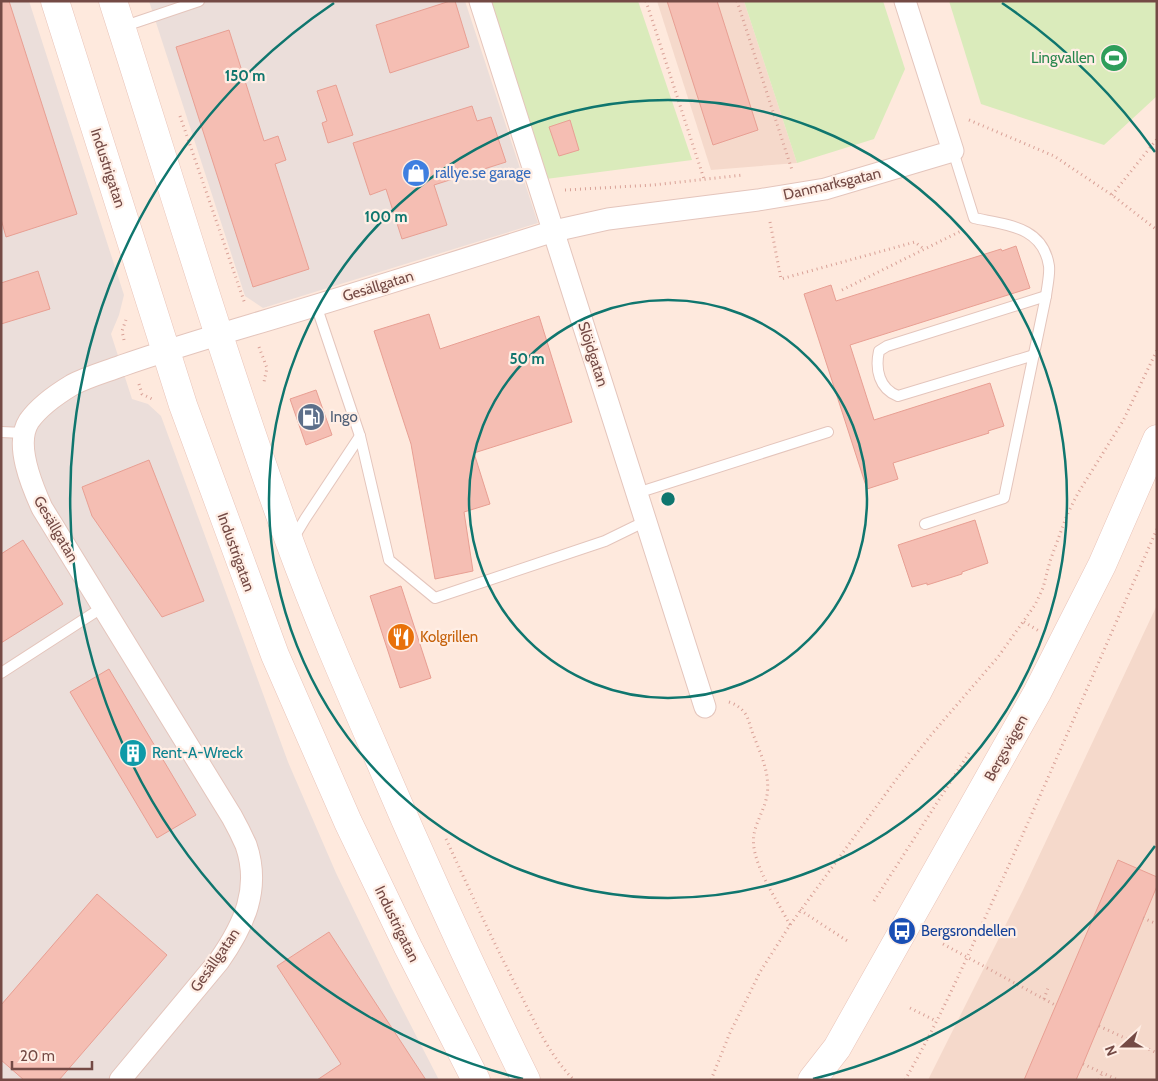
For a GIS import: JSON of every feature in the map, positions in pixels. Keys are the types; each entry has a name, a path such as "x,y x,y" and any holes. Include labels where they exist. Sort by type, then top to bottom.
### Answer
{"main road":[{"name":"Industrigatan","path":"55,1 183,405 283,674 348,822 408,947 476,1080"},
{"path":"112,1 219,335 290,544 339,668 392,790 488,1004 526,1080"},
{"name":"Bergsvägen","path":"812,1080 837,1048 1037,694 1102,565 1157,439"},
{"name":"Bergsvägen","path":"826,1080 837,1048"}],"street":[{"name":"Slöjdgatan","path":"480,1 705,706"},
{"path":"905,1 953,151"},
{"name":"Danmarksgatan","path":"554,231 608,219 758,200 826,189 953,151"},
{"name":"Gesällgatan","path":"120,1080 207,976 231,943 240,926 250,899 253,877 246,846 232,817 42,508 33,487 24,451 24,433 28,423 36,412 71,386 88,377 554,231"}],"lane":[{"path":"121,27 198,1"},
{"path":"924,524 1004,498 1046,296 1049,267 1044,250 1035,236 1018,228 974,218 953,151"},
{"path":"1034,355 898,396 891,393 882,384 876,362 879,351 887,346 1046,296"},
{"path":"316,305 360,436 389,560 435,598 605,542 646,521"},
{"path":"1,432 24,433"},
{"path":"637,493 828,432"},
{"path":"290,544 360,436"},
{"path":"1,672 104,607"}],"path":[{"path":"646,1 712,206"},
{"path":"737,1 792,170"},
{"path":"179,112 267,368 264,387"},
{"path":"1112,195 1157,139"},
{"path":"769,218 781,279 915,242 925,250"},
{"path":"842,290 961,231 974,218"},
{"path":"711,1080 729,1035 760,972 800,910 898,777 931,735 998,657 1035,605 1043,588 1056,543 1067,515 1078,493 1123,421 1157,350"},
{"path":"905,1080 968,956 1157,529"},
{"path":"1024,622 1042,633"},
{"path":"705,706 726,701 737,705 745,713 768,777 766,801 755,829 754,847 758,864 790,925"},
{"path":"874,901 974,746"},
{"path":"443,833 533,1019 550,1051 562,1068 574,1080"},
{"path":"800,910 849,942"},
{"path":"1142,918 1157,924"},
{"path":"944,944 1055,1005"},
{"path":"1044,998 1048,988"},
{"path":"910,1008 936,1021"},
{"path":"1099,1026 1157,1053"},
{"path":"1083,1064 1118,1080"},
{"path":"1099,1080 1102,1073"}],"shaded area":[{"path":"1,1 29,1 124,295 119,315 111,334 132,399 148,404 161,416 288,762 336,873 391,987 439,1080 1,1080"},
{"path":"149,1 465,1 538,223 263,308 245,296"},
{"path":"657,1 744,1 797,163 711,170"},
{"path":"1157,605 1157,1080 928,1080 1023,890"}],"green space":[{"path":"488,1 638,1 692,160 546,179"},
{"path":"744,1 883,1 905,69 874,139 797,163"},
{"name":"Lingvallen","path":"949,1 1157,1 1157,96 1104,145 981,104"}],"building":[{"path":"1,1 9,1 77,214 6,237 1,219"},
{"path":"455,1 469,47 390,73 376,25"},
{"path":"667,1 717,1 758,130 713,145"},
{"path":"229,30 264,141 278,136 286,160 275,164 309,269 253,287 176,47"},
{"path":"336,85 353,135 328,143 322,123 327,121 317,91"},
{"name":"rallye.se garage","path":"472,106 477,121 491,117 506,162 434,185 447,225 402,239 386,189 370,195 353,143"},
{"path":"570,120 579,150 559,156 549,127"},
{"path":"1016,246 1030,288 850,345 874,420 990,383 1004,426 988,431 989,433 893,463 898,479 867,489 804,294 831,285 836,301 1001,249 1002,251"},
{"path":"38,271 50,309 1,324 1,283"},
{"path":"429,314 440,349 539,316 572,422 474,453 490,504 464,512 473,571 435,579 411,444 374,331"},
{"name":"Ingo","path":"316,390 332,435 306,445 290,399"},
{"path":"149,460 204,601 162,617 92,516 82,487"},
{"path":"975,520 988,563 962,572 962,574 927,585 927,583 912,587 898,545"},
{"path":"23,540 63,604 1,643 1,554"},
{"name":"Kolgrillen","path":"401,586 431,678 400,688 370,596"},
{"name":"Rent-A-Wreck","path":"109,669 196,815 157,838 70,692"},
{"path":"1118,860 1157,877 1157,886 1083,1064 1076,1080 1024,1080"},
{"path":"97,894 167,955 59,1080 24,1080 1,1060 1,1005"},
{"path":"329,932 426,1080 317,1080 341,1064 277,966"}],"place":[{"name":"Lingvallen","path":"1114,58"},
{"name":"rallye.se garage","path":"416,173"},
{"name":"Ingo","path":"311,417"},
{"name":"Kolgrillen","path":"401,637"},
{"name":"Rent-A-Wreck","path":"133,753"},
{"name":"Bergsrondellen","path":"902,931"}]}
